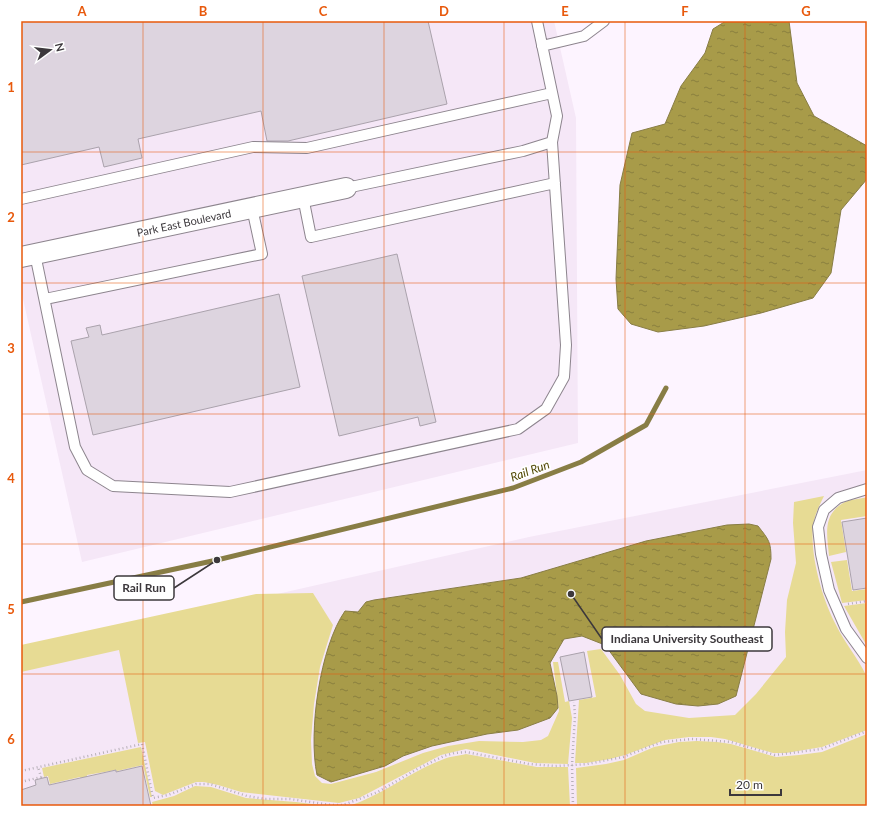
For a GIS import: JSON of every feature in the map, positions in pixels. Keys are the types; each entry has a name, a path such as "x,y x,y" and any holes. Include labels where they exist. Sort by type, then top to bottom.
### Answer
{"street":[{"name":"Park East Boulevard","path":"28,256 346,188"}],"lane":[{"path":"28,256 45,299 75,447 87,470 113,486 230,492 518,429 546,409 564,377 566,345 552,142 557,116 537,21"},
{"path":"542,46 584,36 604,21"},
{"path":"21,199 253,147 307,148 552,93"},
{"path":"346,188 523,151 552,142"},
{"path":"302,197 311,237 555,183"},
{"path":"45,299 262,254 252,208"},
{"path":"867,489 838,498 824,510 818,527 821,554 829,590 846,629 867,658"}],"path":[{"path":"836,605 867,601"},
{"path":"573,806 572,765 575,726 574,702"},
{"path":"21,771 142,744 153,798 168,795 196,784 210,784 247,796 265,799 290,799 331,805 343,805 378,792 419,768 454,753 466,752 529,764 555,766 572,765 602,762 623,757 662,742 692,738 731,742 775,755 822,750 867,731"},
{"path":"21,782 41,777 38,767"}],"shaded area":[{"path":"21,21 554,21 576,118 578,443 82,562 21,290"},
{"path":"867,470 867,806 21,806 21,652 529,537"},
{"path":"824,496 814,521 813,546 815,560 821,588 831,614 839,631 866,675 868,692 867,730 822,747 786,753 773,753 725,739 711,737 689,737 665,740 610,759 586,763 575,763 579,700 596,697 587,651 601,649 620,675 636,704 645,711 689,718 735,715 756,694 786,657 785,632 787,600 796,563 793,523 794,502"},
{"path":"867,497 867,516 841,520 846,552 829,556 827,532 829,519 833,512 845,502"},
{"path":"847,560 852,591 867,589 867,600 842,603 831,562"},
{"path":"313,593 333,625 320,667 314,704 311,740 312,764 315,776 322,783 331,784 376,772 423,753 448,746 479,741 523,742 541,740 548,736 559,711 553,662 558,662 565,702 569,701 572,718 568,764 535,763 466,749 441,755 359,798 339,803 241,792 204,782 196,782 163,795 155,791 145,742 138,743 119,650 21,672 21,645 256,594"},
{"path":"867,603 867,646 844,606"},
{"path":"867,734 867,806 577,806 576,768 624,760 654,747 679,742 717,742 731,744 776,757 822,752"},
{"path":"141,747 152,797 150,797 143,765 117,771 87,775 87,778 81,779 80,777 50,784 48,776 44,777 42,768"},
{"path":"466,754 537,767 568,767 570,806 349,806 374,796 432,764 447,758"},
{"path":"195,786 211,787 246,798 327,806 153,806 152,802 174,796"}],"water":[{"path":"726,21 789,21 797,83 814,116 867,146 867,179 841,210 831,273 813,298 761,313 704,326 658,332 631,324 618,309 616,279 620,185 632,133 665,124 681,86 705,53 713,29"},
{"path":"749,524 758,526 767,538 771,549 771,559 736,696 718,704 698,706 676,704 641,694 605,645 582,636 564,639 550,663 558,708 550,718 518,730 487,734 432,746 403,756 385,766 331,782 317,775 314,736 318,690 329,646 336,627 345,611 358,612 366,602 374,600 521,578 646,541 727,525"}],"building":[{"path":"21,21 428,21 447,104 288,141 267,141 261,111 138,139 142,158 104,167 99,147 21,165"},
{"path":"397,254 436,422 420,426 418,417 339,436 302,276"},
{"path":"279,294 300,387 93,435 71,341 89,337 86,328 100,325 102,335"},
{"path":"867,518 867,588 853,590 842,522"},
{"path":"584,652 592,697 569,701 560,657"},
{"path":"142,766 151,806 21,806 21,790 36,785 35,780 47,777 49,785 116,770 116,772"}],"waterway":[{"name":"Rail Run","path":"21,602 217,560 513,488 581,462 646,425 666,388"}],"place":[{"name":"Rail Run","path":"217,560"},
{"name":"Indiana University Southeast","path":"571,594"}]}
